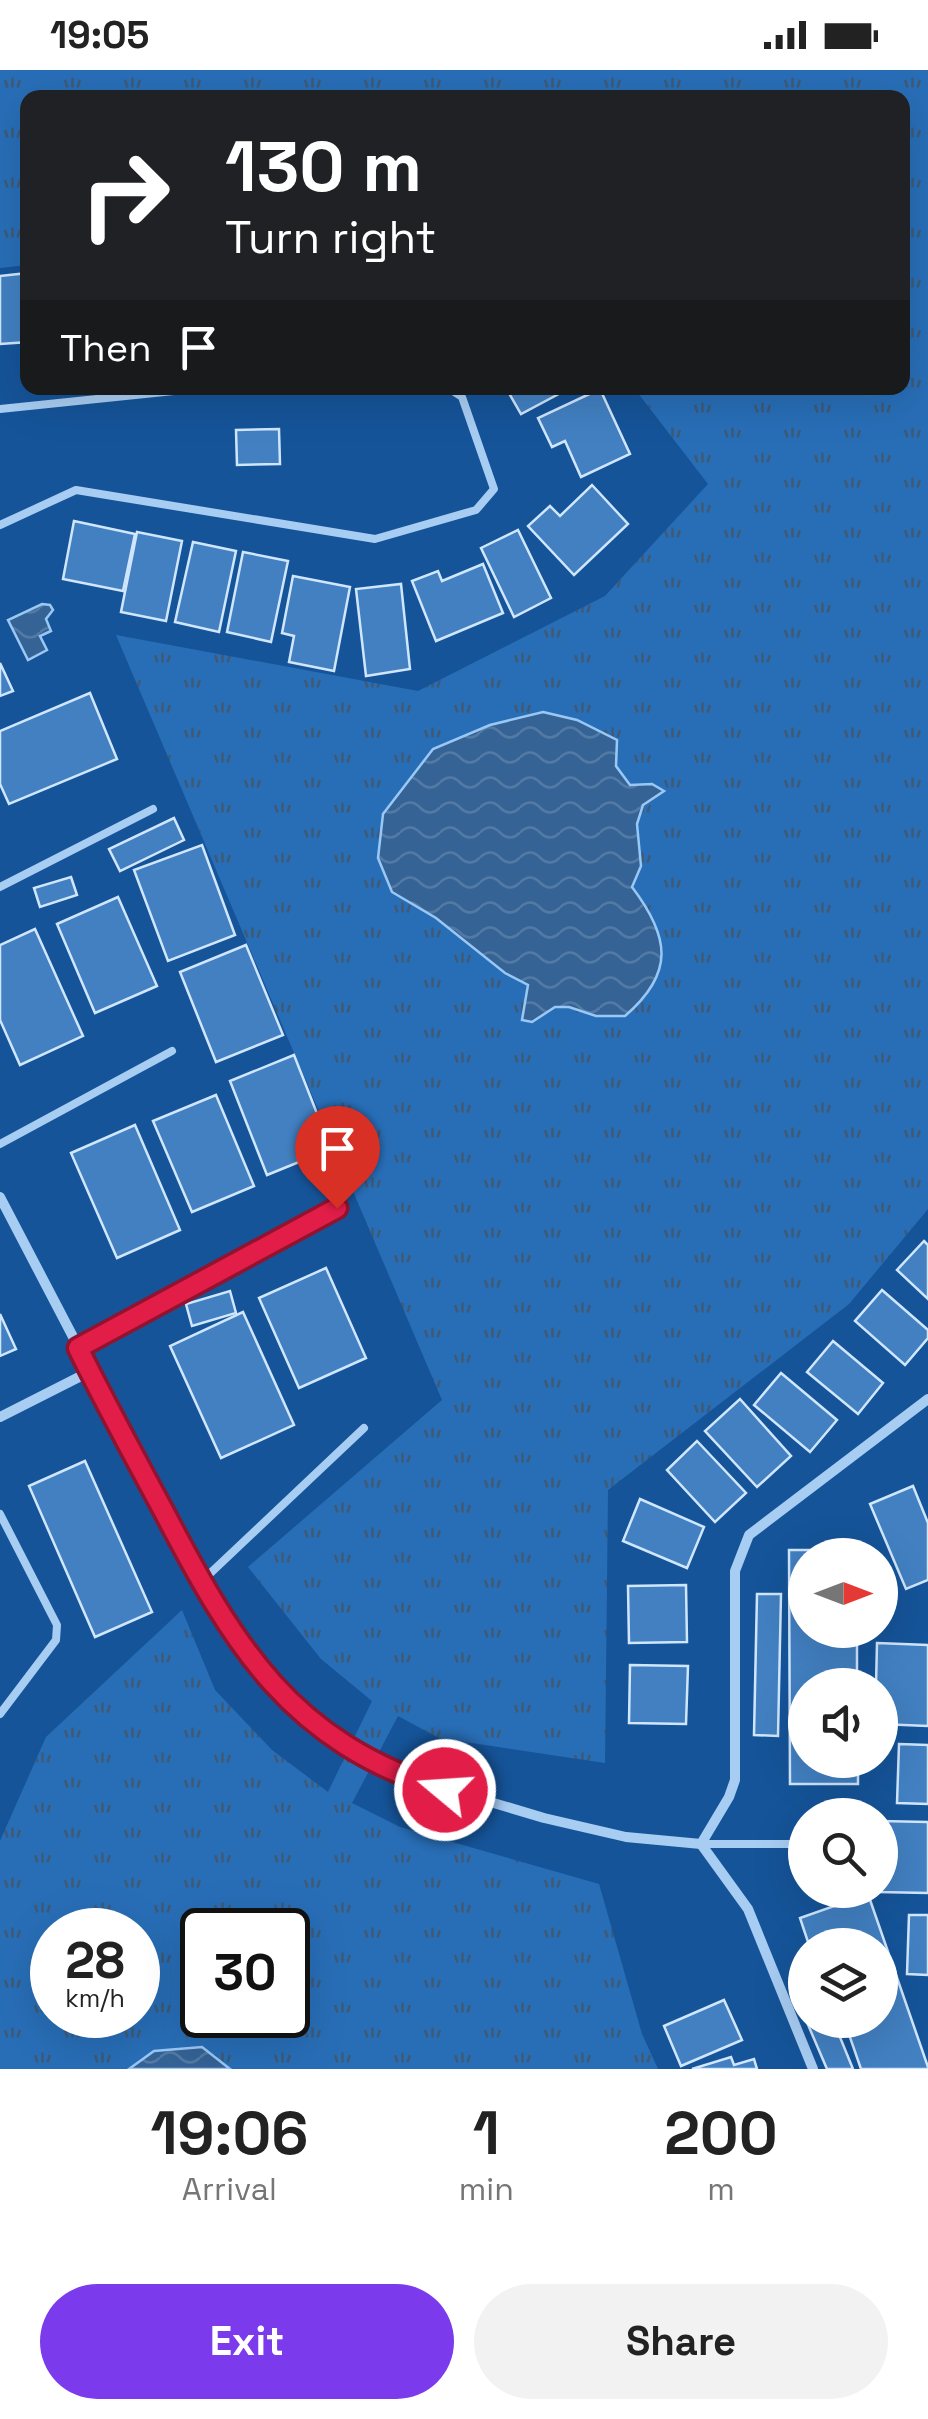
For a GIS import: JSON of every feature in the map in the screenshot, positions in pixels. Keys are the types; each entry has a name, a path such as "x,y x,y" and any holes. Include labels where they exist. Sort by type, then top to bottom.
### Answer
{"street":[{"path":"0,1197 200,1582 242,1649 278,1692 311,1722 400,1775 544,1818 626,1837 701,1844 748,1909 812,2069"},
{"path":"0,1417 90,1372"},
{"path":"701,1844 729,1798 734,1780 734,1571 748,1536 928,1399"}],"lane":[{"path":"0,409 135,395"},
{"path":"0,525 76,490 375,539 476,510 494,489 459,395"},
{"path":"0,887 153,808"},
{"path":"0,1144 172,1051"},
{"path":"78,1348 337,1208"},
{"path":"200,1582 364,1428"},
{"path":"0,1514 57,1625 56,1640 0,1714"},
{"path":"701,1844 788,1844"}],"green space":[{"path":"0,70 928,70 928,1209 849,1304 608,1490 605,1763 439,1738 398,1716 352,1803 400,1827 599,1884 642,2034 658,2069 0,2069 0,1841 46,1737 182,1610 215,1690 272,1750 328,1792 372,1701 321,1659 248,1567 442,1400 116,635 418,691 605,596 708,484 639,395 910,395 910,90 20,90 20,266 0,268"}],"water":[{"path":"42,604 53,610 46,619 51,631 40,636 47,650 28,660 8,620"},
{"path":"543,712 577,720 617,740 616,766 630,785 652,784 664,791 643,805 637,824 641,866 632,887 654,922 662,954 653,985 625,1016 596,1016 569,1007 555,1007 532,1022 522,1020 528,985 505,973 436,918 392,892 378,858 383,814 433,749 490,725"},
{"path":"202,2047 230,2069 129,2069 154,2051"}],"building":[{"path":"20,274 20,343 0,344 0,276"},
{"path":"510,395 557,395 521,414"},
{"path":"587,395 603,395 630,454 581,477 565,441 552,447 538,418"},
{"path":"279,429 280,464 237,465 236,430"},
{"path":"592,485 628,524 574,575 528,526 550,506 560,516"},
{"path":"74,521 135,534 123,591 63,579"},
{"path":"518,530 551,598 514,617 481,548"},
{"path":"137,532 182,541 166,621 121,612"},
{"path":"193,542 236,551 219,632 175,622"},
{"path":"243,552 288,561 271,642 227,632"},
{"path":"483,564 503,613 436,641 412,581 438,571 442,581"},
{"path":"293,576 350,587 334,671 289,662 294,636 282,633"},
{"path":"401,584 410,669 366,676 356,589"},
{"path":"0,663 13,691 0,696"},
{"path":"90,693 117,759 9,804 0,784 0,731"},
{"path":"174,818 184,840 120,871 109,849"},
{"path":"202,845 235,935 168,961 134,870"},
{"path":"71,877 77,895 40,907 34,888"},
{"path":"118,897 157,986 95,1013 57,924"},
{"path":"35,929 83,1036 20,1065 0,1020 0,945"},
{"path":"246,945 283,1035 216,1062 180,972"},
{"path":"294,1055 331,1149 267,1175 230,1081"},
{"path":"216,1095 254,1186 192,1212 153,1121"},
{"path":"135,1125 180,1230 117,1258 71,1153"},
{"path":"924,1241 928,1245 928,1299 897,1270"},
{"path":"326,1268 366,1358 299,1388 259,1298"},
{"path":"882,1290 928,1330 928,1338 905,1365 855,1321"},
{"path":"230,1291 236,1313 192,1326 186,1304"},
{"path":"243,1312 294,1425 221,1458 170,1346"},
{"path":"0,1314 16,1349 0,1356"},
{"path":"833,1341 883,1383 858,1414 807,1372"},
{"path":"781,1373 837,1420 810,1452 754,1405"},
{"path":"740,1399 791,1456 757,1487 705,1431"},
{"path":"697,1441 746,1493 715,1522 667,1470"},
{"path":"85,1461 152,1612 95,1637 29,1486"},
{"path":"913,1486 928,1523 928,1580 906,1589 898,1570 898,1538 884,1538 870,1504"},
{"path":"640,1499 704,1527 687,1568 623,1541"},
{"path":"686,1585 687,1642 629,1643 628,1586"},
{"path":"757,1594 781,1594 778,1736 754,1735"},
{"path":"928,1645 928,1726 898,1725 898,1668 876,1668 877,1648"},
{"path":"789,1648 857,1648 857,1668 790,1668"},
{"path":"630,1665 688,1666 686,1724 629,1723"},
{"path":"899,1744 928,1745 928,1804 898,1803"},
{"path":"790,1778 858,1778 858,1784 790,1784"},
{"path":"898,1821 928,1822 928,1893 898,1892"},
{"path":"828,1908 873,1908 880,1928 803,1928 800,1918"},
{"path":"909,1915 928,1915 928,1975 907,1974"},
{"path":"898,1982 928,2069 861,2069 850,2038 898,2038"},
{"path":"724,2000 742,2040 681,2066 664,2026"},
{"path":"814,2038 840,2038 853,2069 827,2069"},
{"path":"731,2057 734,2065 754,2059 757,2069 692,2069"}],"route":[{"path":"337,1208 78,1348 200,1582 242,1649 278,1692 311,1722 400,1775 445,1790"}]}
